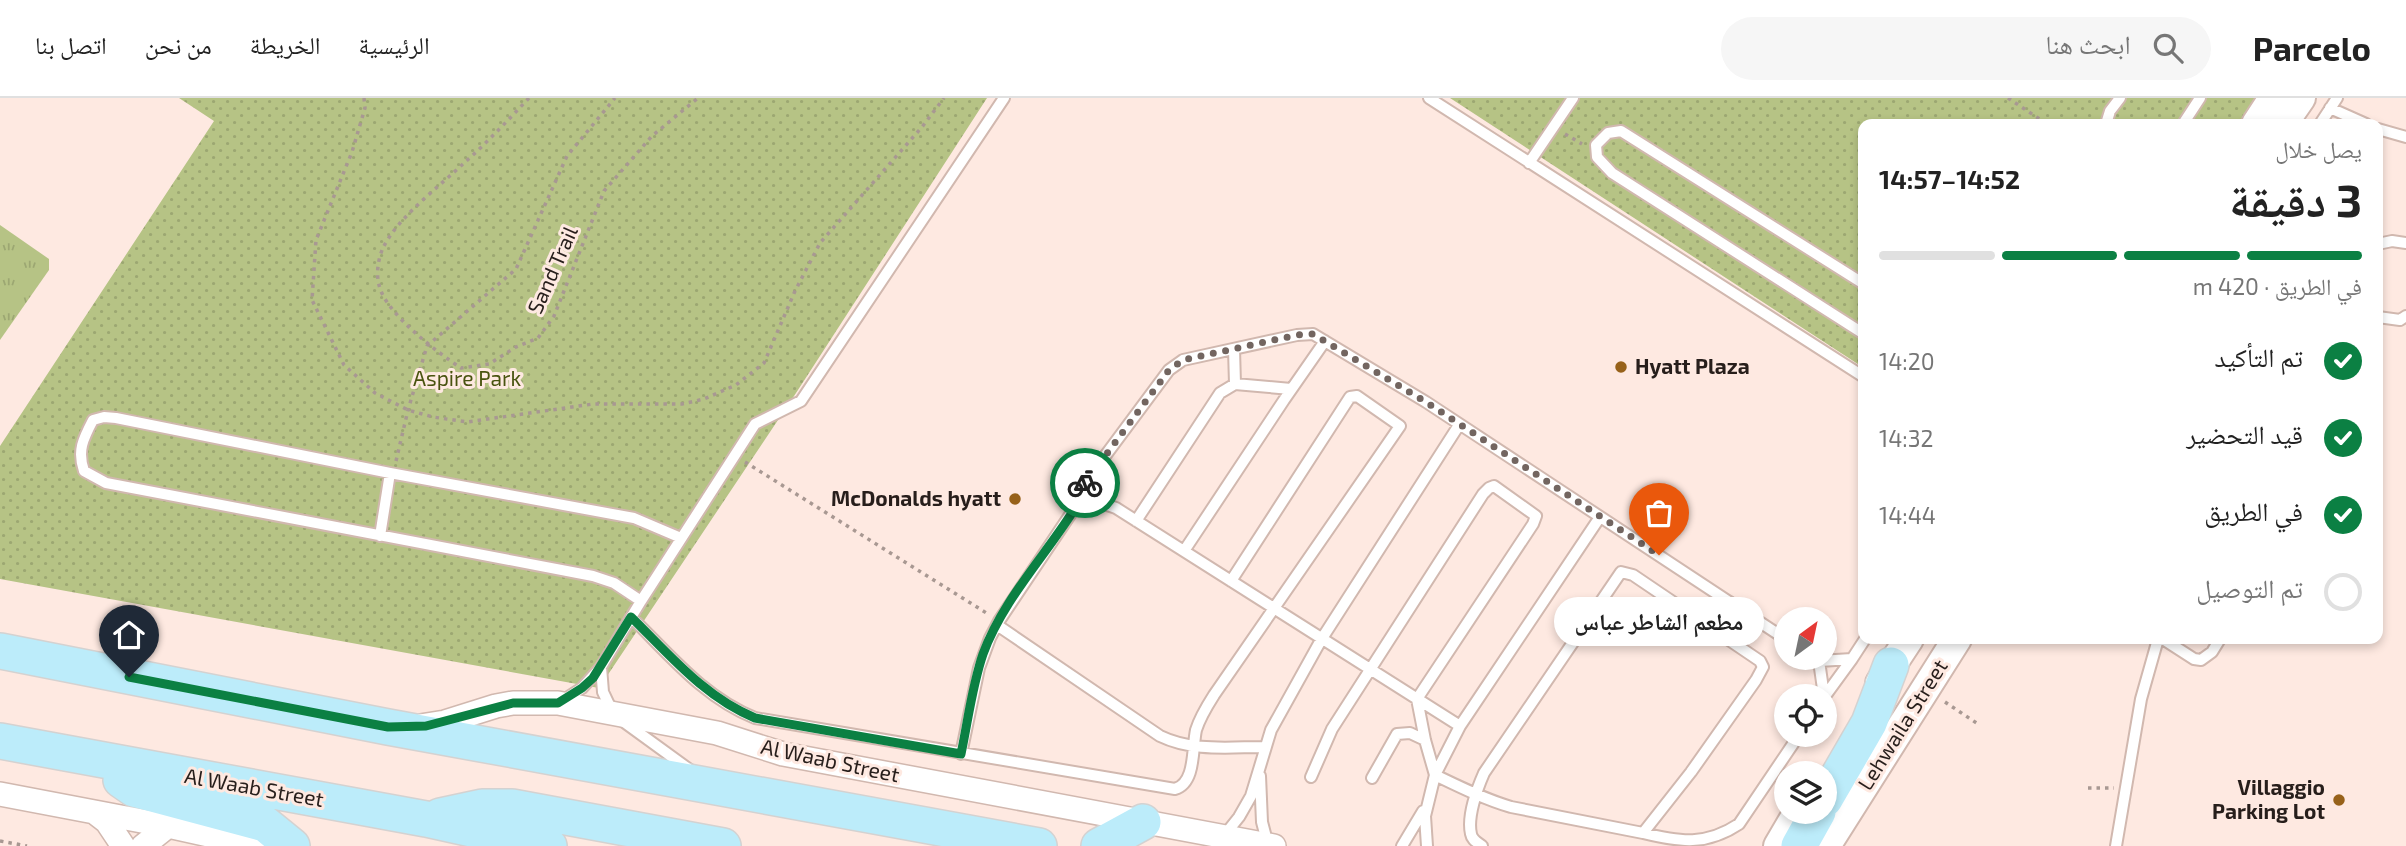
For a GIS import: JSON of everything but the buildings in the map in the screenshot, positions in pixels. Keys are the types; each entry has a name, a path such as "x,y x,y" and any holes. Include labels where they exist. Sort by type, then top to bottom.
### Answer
{"main road":[{"name":"Al Waab Street","path":"0,652 718,789 1039,846"},
{"path":"1837,778 1869,723 1900,652"},
{"name":"Al Waab Street","path":"0,741 426,819 549,846"},
{"path":"93,760 134,789 265,824 292,846"},
{"path":"426,819 482,807 512,807 723,846"},
{"path":"1100,846 1143,822"},
{"path":"1786,837 1803,824"}],"street":[{"path":"2259,119 2273,98"},
{"path":"2286,119 2301,98"},
{"name":"Lehwaila Street","path":"1826,846 1955,644"},
{"name":"Lehwaila Street","path":"1830,761 1900,652"},
{"name":"Al Waab Street","path":"388,727 435,724 513,703 558,703 718,733 783,754 1271,845"},
{"path":"0,794 258,846"},
{"path":"94,812 107,822 123,846"},
{"path":"143,846 168,826"}],"lane":[{"path":"558,703 582,688 601,667 755,424 801,401 1004,98"},
{"path":"1430,98 1858,373"},
{"path":"1529,163 1573,98"},
{"path":"2108,119 2120,98"},
{"path":"2186,119 2200,98"},
{"path":"2323,119 2337,98"},
{"path":"2330,108 2355,119"},
{"path":"2383,130 2406,137"},
{"path":"1858,280 1621,131 1608,133 1596,145 1597,157 1612,173 1858,330"},
{"path":"2383,243 2406,243"},
{"path":"2383,318 2400,320 2406,316"},
{"path":"961,754 979,668 998,623 1074,509 1079,491 1169,370 1183,360 1297,335 1313,334 1325,341 1459,425 1774,631"},
{"path":"1184,551 1325,341"},
{"path":"1234,349 1235,384"},
{"path":"1136,521 1220,393 1235,384 1291,389"},
{"path":"631,617 703,687 755,718 1175,789 1188,779 1197,727 1209,702 1399,426 1357,396 1350,397 1231,581"},
{"path":"641,601 614,583 593,576 106,483 84,471 80,460 81,442 93,420 116,418 634,518 681,538"},
{"path":"1223,837 1245,807 1271,730 1321,640 1459,425"},
{"path":"380,536 390,473"},
{"path":"1311,777 1332,729 1483,494 1494,486 1536,516 1417,699 1435,775 1511,807 1643,833 1677,843 1714,838 1739,824 1791,747"},
{"path":"1074,509 1087,502 1100,502 1116,508 1460,726"},
{"path":"1427,846 1425,816 1435,775 1460,726 1600,517"},
{"path":"1482,846 1473,839 1470,832 1475,794 1484,773 1621,572 1633,575 1715,629 1760,661 1763,667 1691,772 1643,833"},
{"path":"1715,629 1730,602"},
{"path":"998,623 1160,736 1194,747 1265,747"},
{"path":"1833,684 1862,644"},
{"path":"2116,846 2141,699 2157,644"},
{"path":"2172,644 2194,659 2201,660 2212,652 2217,644"},
{"path":"1838,659 1852,659"},
{"path":"601,667 603,692 613,713 671,758 718,789"},
{"path":"1373,778 1397,734 1409,733 1425,740"},
{"path":"1259,770 1262,822 1271,845"},
{"path":"1402,846 1428,802"}],"path":[{"path":"364,98 365,108 352,152 316,240 312,300 344,365 375,393 408,410 467,422 593,404 682,404 705,399 736,385 764,363 820,243 922,127 944,98"},
{"name":"Sand Trail","path":"529,98 393,232 382,250 377,269 379,288 395,312 428,346 461,368 489,364 516,347 538,338 554,316 604,191 652,136 698,98"},
{"path":"390,473 399,454 408,410 428,346 516,269 567,156 615,98"},
{"path":"2008,98 2040,119"},
{"path":"1554,127 1597,153"},
{"path":"735,455 998,623"},
{"path":"1925,690 1978,724"},
{"path":"2088,788 2126,788"},
{"path":"0,841 27,846"}],"green space":[{"name":"Aspire Park","path":"179,98 987,98 796,393 599,688 0,579 0,446 214,121"},
{"path":"1450,98 2260,98 2245,119 1858,119 1858,364"},
{"path":"0,225 49,259 49,270 0,340"}],"way so far":[{"path":"1085,483 1169,370 1183,360 1297,335 1313,334 1426,402 1659,555"}],"place":[{"name":"Hyatt Plaza","path":"1621,367"},
{"name":"McDonalds hyatt","path":"1015,499"},
{"name":"مطعم الشاطر عباس","path":"1659,555"},
{"name":"Villaggio Parking Lot","path":"2339,800"}],"route":[{"path":"129,677 388,727 426,726 513,703 558,703 593,678 631,617 703,687 727,705 755,718 961,754 983,653 999,621 1074,509 1079,491 1085,483"}]}
